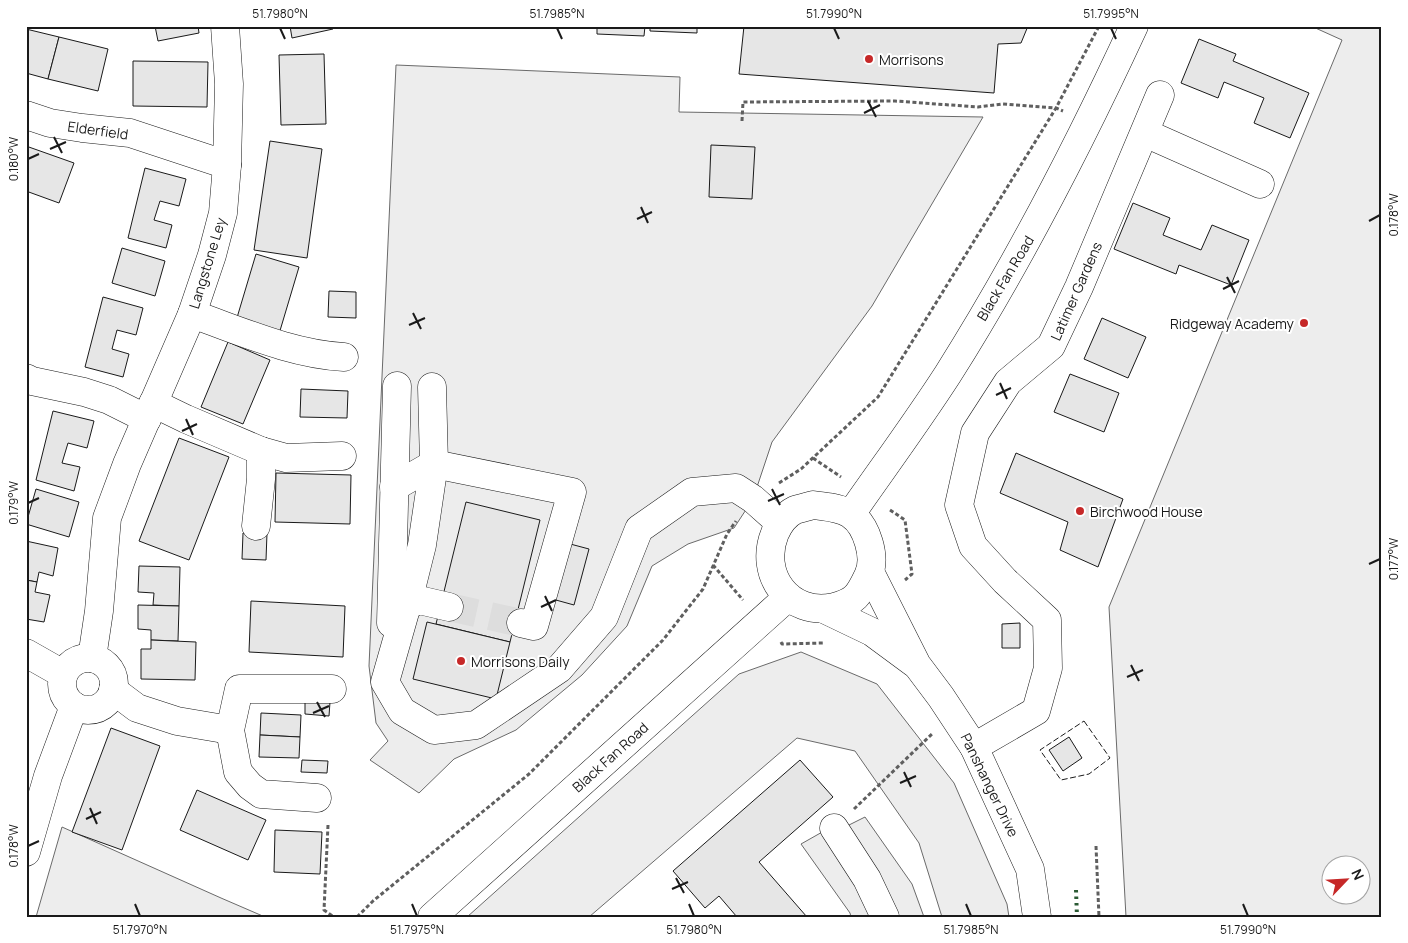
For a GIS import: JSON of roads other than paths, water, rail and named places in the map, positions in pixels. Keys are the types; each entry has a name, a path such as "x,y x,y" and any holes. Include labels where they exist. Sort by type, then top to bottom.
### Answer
{"street":[{"name":"Langstone Ley","path":"92,658 100,611 107,518 127,464 192,314 212,255 223,214 227,165 229,84 225,26"},
{"name":"Black Fan Road","path":"850,514 952,366 1034,228 1088,124 1134,26"},
{"name":"Latimer Gardens","path":"974,747 1036,710 1048,668 1047,620 1005,581 973,546 958,505 975,433 1008,382 1051,346 1079,286 1160,95"},
{"name":"Elderfield","path":"26,115 50,123 130,133 227,165"},
{"path":"1145,133 1260,184"},
{"path":"192,314 282,346 324,356 344,357"},
{"path":"26,378 150,411 261,451 286,458 342,456"},
{"path":"390,662 397,386"},
{"path":"432,387 434,464 422,545 408,605 384,682 402,711 434,730 476,725 559,669 604,617 640,529 692,492 736,488 753,499 780,523"},
{"path":"256,526 261,479 261,451"},
{"path":"394,487 434,464 572,492 534,626 521,623"},
{"path":"813,506 833,507 850,514 864,530 872,551 870,572 860,593 845,604 824,609 805,608 788,597 775,580 770,560 772,541 780,523 794,510 813,506"},
{"name":"Panshanger Drive","path":"870,572 917,665 974,747 1030,869 1037,917"},
{"name":"Black Fan Road","path":"432,917 788,597"},
{"path":"408,605 418,600 449,607"},
{"name":"Panshanger Drive","path":"824,609 872,632 917,665"},
{"path":"26,653 63,674"},
{"path":"83,658 92,658 101,661 108,667 114,682 113,690 104,704 98,708 82,710 74,706 63,693 61,684 63,674 75,661 83,658"},
{"path":"317,798 262,794 250,786 238,772 230,730 239,689 332,689"},
{"path":"113,690 138,708 177,721 230,730"},
{"path":"26,852 48,776 74,706"},
{"path":"834,828 867,878 885,917"}],"tunnel":[{"path":"449,607 521,623"}],"place":[{"name":"Morrisons","path":"869,59"},
{"name":"Ridgeway Academy","path":"1304,323"},
{"name":"Birchwood House","path":"1080,511"},
{"name":"Morrisons Daily","path":"461,661"}]}
